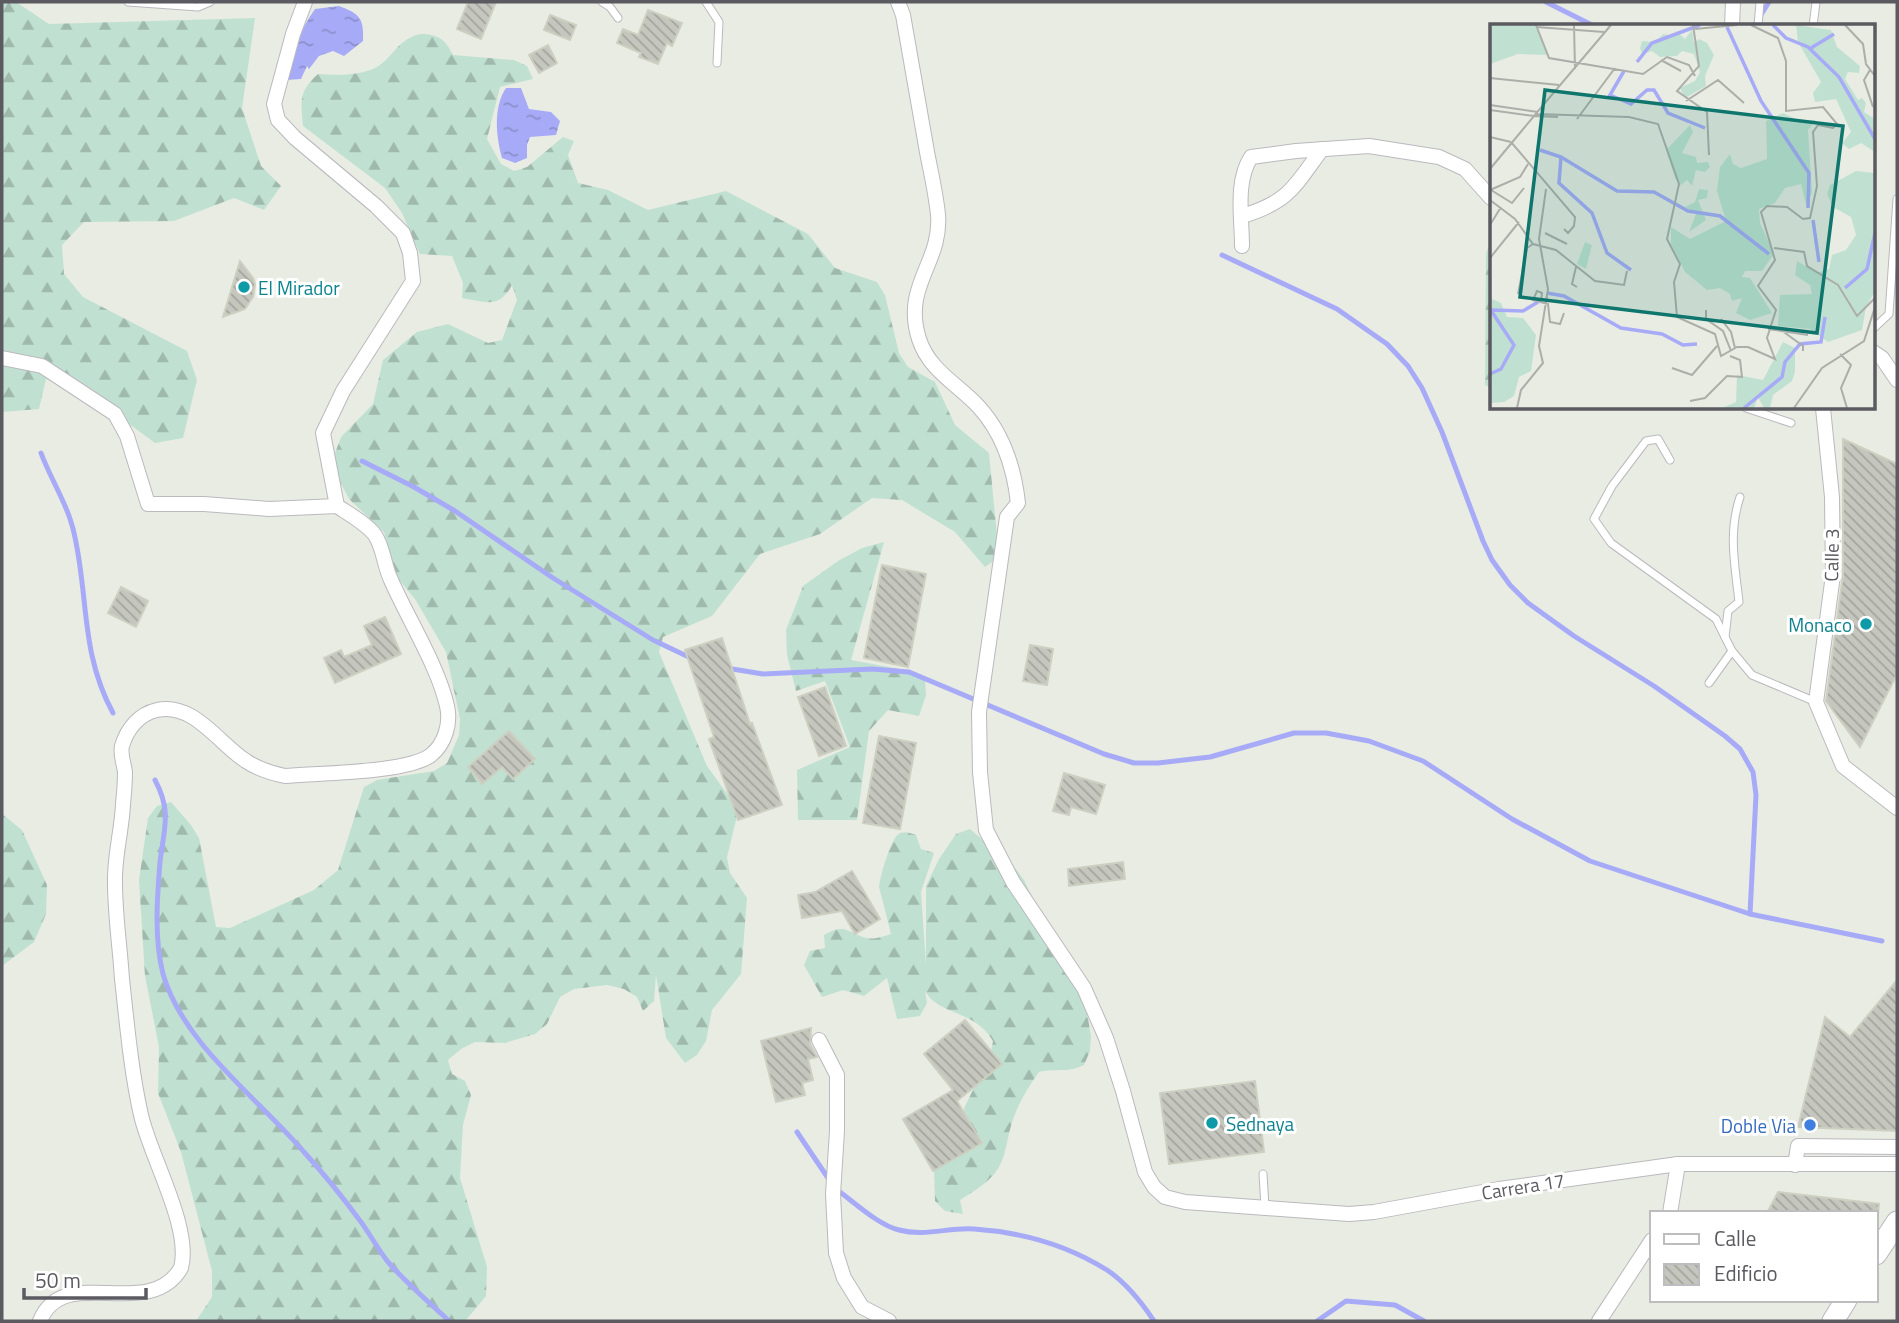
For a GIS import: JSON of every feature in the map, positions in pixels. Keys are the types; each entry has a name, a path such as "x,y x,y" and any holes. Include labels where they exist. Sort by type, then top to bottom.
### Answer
{"main road":[{"path":"1878,1251 1897,1222"},
{"path":"1833,1321 1845,1302"}],"street":[{"path":"305,2 293,34 274,104 275,113 295,138 376,206 402,233 410,253 412,281 343,391 323,433 337,506"},
{"name":"Carrera 17","path":"898,2 903,15 938,216 934,251 916,294 914,306 917,328 931,364 979,407 1002,440 1016,480 1018,503 1007,517 979,712 980,772 986,831 1013,881 1084,988 1106,1038 1124,1091 1145,1172 1154,1187 1165,1197 1185,1202 1349,1214 1374,1212 1499,1189 1678,1164 1897,1164"},
{"path":"1732,24 1734,2"},
{"path":"1242,246 1244,169 1251,158 1369,146 1439,157 1465,169 1490,197"},
{"path":"1242,216 1267,208 1289,194 1322,149"},
{"path":"1874,353 1882,358 1897,380"},
{"path":"2,358 42,366 115,414 127,436 148,504 204,504 269,509 337,506 374,533 389,576 434,669 447,707 448,722 444,737 436,750 417,764 401,767 285,776 267,773 246,761 201,722 178,710 158,710 135,721 121,748 125,775 122,831 115,880 127,1027 141,1117 180,1228 183,1253 182,1265 168,1299"},
{"name":"Calle 3","path":"1815,702 1833,575 1832,497 1823,410"},
{"path":"1815,702 1843,766 1897,808"},
{"path":"819,1040 837,1075 833,1194 836,1253 844,1278 862,1307 889,1321"},
{"path":"1795,1165 1798,1146 1897,1147"},
{"path":"1670,1211 1678,1164"},
{"path":"1599,1321 1650,1243"},
{"path":"40,1321 47,1310 58,1305 76,1304 88,1308"}],"lane":[{"path":"128,2 198,7 210,2"},
{"path":"601,2 610,7 618,18"},
{"path":"706,2 719,22 717,63"},
{"path":"1758,24 1760,2"},
{"path":"1813,24 1816,2"},
{"path":"1874,328 1889,314 1897,199"},
{"path":"1889,314 1897,317"},
{"path":"1752,410 1791,423"},
{"path":"1671,460 1658,439 1646,442 1612,486 1594,519 1611,543 1716,619 1732,651 1752,675 1815,702"},
{"path":"1725,638 1728,611 1739,602 1733,554 1733,518 1740,497"},
{"path":"1709,683 1732,651"},
{"path":"1263,1174 1265,1207"}],"green space":[{"path":"2,2 16,2 49,24 255,18 242,108 261,166 281,186 264,210 234,198 174,221 84,222 62,245 64,274 83,297 187,351 197,380 183,438 155,443 79,387 46,379 39,409 2,412"},
{"path":"420,34 440,38 453,55 514,60 527,66 533,79 500,87 487,139 501,164 514,171 527,167 563,137 574,141 568,155 578,183 608,190 648,210 726,191 808,234 835,268 877,282 885,295 899,353 908,367 935,382 955,425 989,453 999,557 985,567 955,532 902,500 872,498 820,534 760,554 712,616 663,637 659,652 707,766 733,802 737,816 727,857 730,873 747,898 741,974 712,1010 706,1041 697,1055 685,1063 666,1038 656,975 654,1001 643,1011 637,997 624,989 607,985 574,989 560,997 547,1024 535,1034 505,1043 475,1042 448,1060 452,1074 465,1081 471,1095 463,1125 460,1178 487,1267 486,1296 467,1319 196,1321 212,1297 212,1271 181,1152 158,1093 159,1047 145,976 139,880 148,818 157,806 171,802 191,825 199,838 216,927 230,928 314,890 338,870 364,787 377,780 434,771 447,763 459,735 460,719 446,652 415,599 396,576 384,532 349,499 331,464 341,437 373,404 383,360 417,332 448,324 488,343 502,340 517,300 512,285 497,301 462,298 463,283 452,256 420,254 402,213 385,188 303,126 302,110 304,92 318,74 353,74 373,69 405,41"},
{"path":"1490,243 1490,388 1485,385 1486,253"},
{"path":"884,542 851,660 916,672 925,680 926,695 919,716 888,710 869,731 857,820 798,820 797,770 850,747 825,681 796,691 787,655 786,630 803,586 838,561 862,548"},
{"path":"2,814 22,830 47,885 46,914 34,942 2,966"},
{"path":"970,829 1015,868 1024,880 1043,919 1051,925 1058,952 1086,1007 1091,1036 1090,1051 1084,1065 1073,1069 1039,1072 1016,1111 999,1168 983,1184 960,1200 963,1214 945,1211 935,1201 934,1171 952,1147 965,1106 990,1056 993,1041 976,1023 939,1005 925,991 927,1003 920,1016 897,1019 887,978 864,996 843,990 822,997 804,965 810,951 825,948 824,935 832,931 843,929 870,938 891,934 879,887 893,842 904,832 916,835 921,849 934,853 921,892 926,965 926,886 939,859 956,834"}],"water":[{"path":"339,6 359,18 363,27 363,41 344,56 333,51 319,56 309,69 307,66 301,79 286,80 296,43 315,9"},
{"path":"506,88 521,88 529,109 551,112 560,121 556,135 530,137 527,158 515,163 502,158 498,141 497,113"}],"building":[{"path":"468,2 496,2 481,39 457,29"},
{"path":"648,10 682,23 672,46 667,43 658,64 639,57 641,53 617,43 623,29 638,35"},
{"path":"550,15 576,25 570,40 544,30"},
{"path":"548,45 557,63 539,73 529,55"},
{"name":"El Mirador","path":"240,261 253,278 253,297 245,309 223,317"},
{"name":"Monaco","path":"1843,439 1897,464 1897,674 1860,747 1826,701 1843,575"},
{"path":"882,565 926,574 908,667 864,658"},
{"path":"121,587 148,601 136,627 108,613"},
{"path":"385,617 401,654 335,683 324,658 341,650 344,657 372,645 364,626"},
{"path":"722,638 750,724 752,723 782,805 738,820 709,739 714,737 685,650"},
{"path":"1030,645 1053,649 1047,685 1023,681"},
{"path":"825,687 846,746 819,756 798,697"},
{"path":"509,731 535,759 513,779 502,767 482,784 468,767"},
{"path":"879,736 916,743 900,829 863,823"},
{"path":"1064,773 1105,785 1096,814 1071,807 1069,815 1053,811"},
{"path":"1123,862 1125,879 1069,886 1068,869"},
{"path":"852,871 880,919 855,934 842,911 802,918 798,895 815,892"},
{"path":"1897,980 1897,1131 1798,1127 1825,1017 1850,1037"},
{"path":"965,1020 1002,1064 957,1101 982,1143 933,1171 903,1119 953,1090 924,1054"},
{"path":"811,1028 810,1044 817,1057 808,1059 813,1080 802,1083 805,1095 776,1102 761,1041"},
{"name":"Sednaya","path":"1255,1081 1264,1152 1169,1164 1160,1093"},
{"path":"1778,1192 1879,1204 1878,1213 1768,1211"}],"waterway":[{"path":"1546,2 1590,24"},
{"path":"1755,24 1769,2"},
{"path":"1222,255 1337,309 1387,344 1408,366 1422,388 1442,432 1483,541 1492,560 1510,585 1528,603 1574,636 1654,686 1740,749 1753,772 1756,795 1750,914 1882,941"},
{"path":"41,453 71,523 79,557 90,646 102,690 113,713"},
{"path":"362,461 455,511 553,578 653,640 693,659"},
{"path":"726,668 763,674 872,669 909,672 1104,754 1134,763 1210,757 1294,733 1326,733 1369,741 1423,761 1512,819 1590,861 1750,914"},
{"path":"155,780 165,811 158,890 158,947 163,974 173,1000 204,1047 332,1184 388,1262 449,1321"},
{"path":"797,1132 830,1181"},
{"path":"836,1189 875,1218 899,1230 918,1233 965,1229 991,1231 1043,1241 1076,1253 1120,1280 1154,1321"},
{"path":"1317,1321 1346,1301 1395,1305 1424,1321"}],"place":[{"name":"El Mirador","path":"244,287"},
{"name":"Monaco","path":"1866,624"},
{"name":"Sednaya","path":"1212,1123"},
{"name":"Doble Via","path":"1810,1125"}]}
